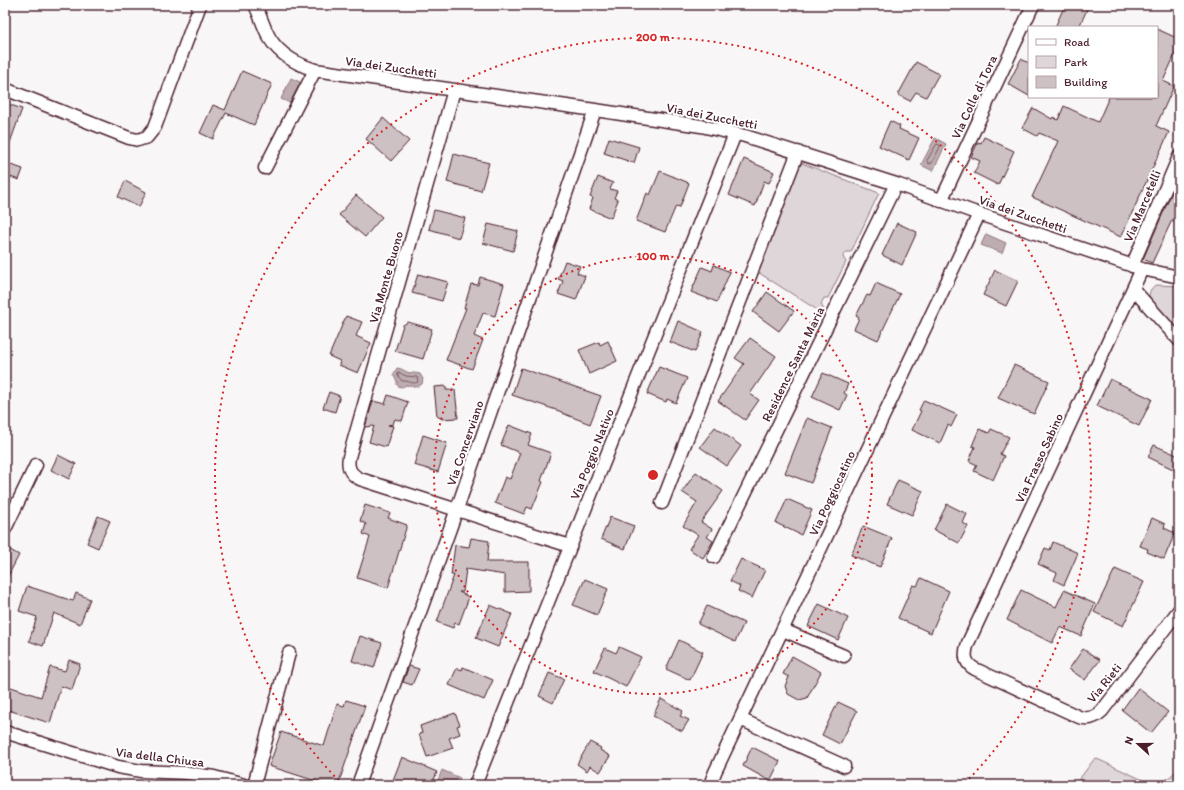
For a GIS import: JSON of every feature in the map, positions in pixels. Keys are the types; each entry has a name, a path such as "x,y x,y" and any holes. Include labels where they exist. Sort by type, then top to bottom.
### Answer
{"street":[{"path":"5,89 129,138 138,140 147,137 155,127 200,5"},
{"name":"Via dei Zucchetti","path":"255,5 267,34 280,52 296,62 315,70 701,126 760,140 896,184 941,201 1137,268 1179,277"},
{"name":"Via Colle di Tora","path":"941,201 1033,5"},
{"path":"265,168 315,70"},
{"name":"Via Monte Buono","path":"454,90 349,457 348,465 350,472 360,479 457,510"},
{"name":"Via Concerviano","path":"358,785 457,510 595,110"},
{"name":"Via Poggio Nativo","path":"475,785 734,134"},
{"path":"662,503 798,152"},
{"name":"Via Marcetelli","path":"1137,268 1179,157"},
{"name":"Residence Santa Maria","path":"714,557 896,184"},
{"name":"Via Poggiocatino","path":"710,785 980,214"},
{"name":"Via Frasso Sabino","path":"966,660 968,643 1133,290 1137,268"},
{"path":"1133,290 1179,340"},
{"path":"5,528 36,465"},
{"path":"457,510 570,546"},
{"name":"Via Rieti","path":"966,660 972,667 982,672 1079,717 1091,718 1102,711 1179,610"},
{"path":"782,630 844,656"},
{"path":"254,785 289,653"},
{"path":"740,719 844,766"},
{"name":"Via della Chiusa","path":"5,732 118,768 146,772 187,773 244,785"}],"green space":[{"path":"799,162 879,193 851,252 846,252 843,257 846,262 828,298 824,298 821,304 824,310 822,313 756,271"},
{"path":"1156,285 1179,286 1179,331 1150,300 1150,291"},
{"path":"1095,758 1154,785 1075,785"},
{"path":"1179,769 1179,785 1160,785"}],"water":[{"path":"291,78 300,82 290,103 281,99"},
{"path":"935,138 946,144 933,171 921,165"},
{"path":"986,234 1006,243 1002,253 981,245"},
{"path":"397,368 410,373 420,374 423,379 422,384 417,387 406,385 402,387 398,386 393,375"},
{"path":"442,770 460,778 457,785 451,785 438,780"}],"building":[{"path":"1065,5 1089,5 1079,26 1055,26"},
{"path":"1158,29 1179,39 1179,46 1163,81 1174,86 1156,126 1169,132 1121,237 1032,197 1058,141 1039,133 1037,136 1022,128 1033,108 1052,119 1053,117 1058,120 1064,106 1098,122 1109,98 1158,98"},
{"path":"1021,59 1028,62 1028,95 1008,84"},
{"path":"916,62 939,74 926,97 916,92 910,101 898,95"},
{"path":"242,71 272,84 254,125 226,113 213,139 200,133 213,105 225,110"},
{"path":"5,103 22,109 7,151 5,151"},
{"path":"383,118 409,141 391,161 366,139"},
{"path":"890,121 900,126 899,129 919,138 909,160 879,146"},
{"path":"984,137 1014,151 998,185 974,173 980,161 971,157 978,142 981,143"},
{"path":"609,138 639,147 634,163 604,153"},
{"path":"454,154 489,163 481,191 447,182"},
{"path":"744,159 774,172 769,183 764,181 755,206 729,195"},
{"path":"5,163 23,169 19,180 5,175"},
{"path":"660,171 689,183 680,207 676,206 665,232 636,221 647,193 650,195"},
{"path":"1179,176 1179,224 1172,220 1152,263 1143,259"},
{"path":"598,177 613,183 610,189 617,191 614,198 618,200 611,218 589,209 593,198 590,197"},
{"path":"125,181 146,192 139,207 118,197"},
{"path":"356,195 382,217 365,237 339,215"},
{"path":"434,210 465,218 459,238 429,229"},
{"path":"897,223 917,232 902,265 882,255"},
{"path":"488,224 518,231 513,251 483,243"},
{"path":"565,261 580,266 577,273 585,276 576,300 558,294 563,281 558,279"},
{"path":"714,265 730,272 717,302 691,292 702,267 712,271"},
{"path":"995,270 1018,281 1006,306 983,295"},
{"path":"418,274 448,282 442,301 412,293"},
{"path":"480,277 504,284 495,316 483,313 474,336 483,340 472,369 446,360 466,308 464,308 471,284 478,285"},
{"path":"876,283 900,294 878,340 854,329 859,318 856,316 867,295 870,296"},
{"path":"767,292 794,311 779,331 753,312"},
{"path":"346,316 362,322 356,336 371,343 358,373 339,365 340,361 329,356"},
{"path":"678,321 703,332 695,352 670,342"},
{"path":"408,322 432,329 423,359 395,351 403,325"},
{"path":"750,338 776,356 750,394 759,400 745,420 718,401 744,364 735,358"},
{"path":"608,341 617,361 589,374 579,350 599,342 600,345"},
{"path":"1014,365 1049,381 1034,414 998,398"},
{"path":"659,367 687,378 676,403 667,399 666,402 647,394"},
{"path":"521,368 601,396 590,424 562,412 512,395"},
{"path":"823,373 848,384 844,393 847,395 840,410 812,397"},
{"path":"1110,379 1152,399 1139,426 1097,406"},
{"path":"446,386 446,390 455,390 458,418 442,419 437,416 434,387"},
{"path":"329,392 340,396 335,412 323,408"},
{"path":"388,395 408,402 402,421 395,419 393,424 388,425 393,426 386,447 369,442 374,426 365,427 373,401 385,404"},
{"path":"924,400 957,415 951,427 948,425 940,443 912,430 921,411 919,410"},
{"path":"807,418 832,428 811,483 785,473"},
{"path":"509,425 532,434 528,445 551,453 541,481 543,482 532,509 527,507 524,514 495,503 505,477 510,479 520,453 501,445"},
{"path":"715,427 741,446 727,466 700,447"},
{"path":"979,429 989,433 991,429 1009,437 1000,454 1004,456 993,480 974,471 977,465 969,461 975,447 972,446"},
{"path":"423,435 447,443 438,472 414,465"},
{"path":"1154,445 1179,456 1179,472 1148,457"},
{"path":"58,455 76,464 69,479 51,470"},
{"path":"696,472 723,491 701,522 712,529 707,537 713,541 703,558 689,549 698,535 683,526 697,502 682,492"},
{"path":"898,480 923,491 912,515 887,504"},
{"path":"787,499 812,510 801,535 776,523"},
{"path":"947,504 967,514 963,523 968,526 959,543 934,530"},
{"path":"365,505 390,513 388,518 407,525 388,588 357,578 370,537 363,534 366,524 360,521"},
{"path":"98,516 110,521 98,548 87,543"},
{"path":"610,517 634,526 625,549 601,539"},
{"path":"1152,518 1165,524 1164,528 1175,533 1164,559 1147,552 1148,549 1140,546"},
{"path":"863,526 892,538 880,567 851,555"},
{"path":"471,538 489,541 487,562 529,562 529,591 505,592 505,575 466,569 463,592 459,592 469,597 459,624 455,622 453,628 437,622 454,575 451,575 455,545 469,547"},
{"path":"1053,542 1078,553 1064,585 1054,580 1057,573 1038,564 1045,548 1050,550"},
{"path":"5,547 19,555 5,582"},
{"path":"741,559 765,570 752,598 738,591 740,586 730,581"},
{"path":"1115,569 1144,582 1123,626 1094,612"},
{"path":"921,578 949,591 931,633 898,618 913,585 917,586"},
{"path":"585,579 608,589 597,615 573,605"},
{"path":"27,586 73,601 76,593 90,599 80,624 54,613 43,646 29,641 37,617 19,611"},
{"path":"1021,590 1056,607 1064,590 1095,604 1081,636 1060,627 1052,643 1007,620"},
{"path":"819,604 848,618 838,640 808,626"},
{"path":"490,605 512,614 498,647 476,638"},
{"path":"707,606 744,623 735,642 698,624"},
{"path":"360,636 382,643 374,668 352,661"},
{"path":"679,640 703,652 690,680 666,669"},
{"path":"619,647 641,657 626,687 594,671 605,648 616,653"},
{"path":"1083,649 1100,660 1085,680 1069,669"},
{"path":"792,656 821,672 807,698 799,700 788,694 785,686 789,677 783,674"},
{"path":"69,660 80,664 72,690 61,686 50,723 5,709 5,685 41,697 50,667 65,671"},
{"path":"409,666 419,669 412,685 403,682"},
{"path":"463,667 493,680 484,700 449,685 457,668 462,670"},
{"path":"549,673 564,679 553,703 539,696"},
{"path":"1138,688 1168,712 1151,733 1122,710"},
{"path":"661,699 683,711 680,716 689,720 682,731 653,716"},
{"path":"346,700 365,706 338,785 328,785 269,766 281,732 324,746 337,704 344,706"},
{"path":"838,702 857,711 840,744 822,735"},
{"path":"455,713 460,725 457,726 460,734 449,738 453,748 427,757 419,734 422,733 420,726"},
{"path":"590,742 601,748 600,750 610,756 600,772 590,766 587,771 577,764"},
{"path":"752,747 780,761 770,781 743,766"},
{"path":"402,757 437,772 432,785 391,785"}]}
